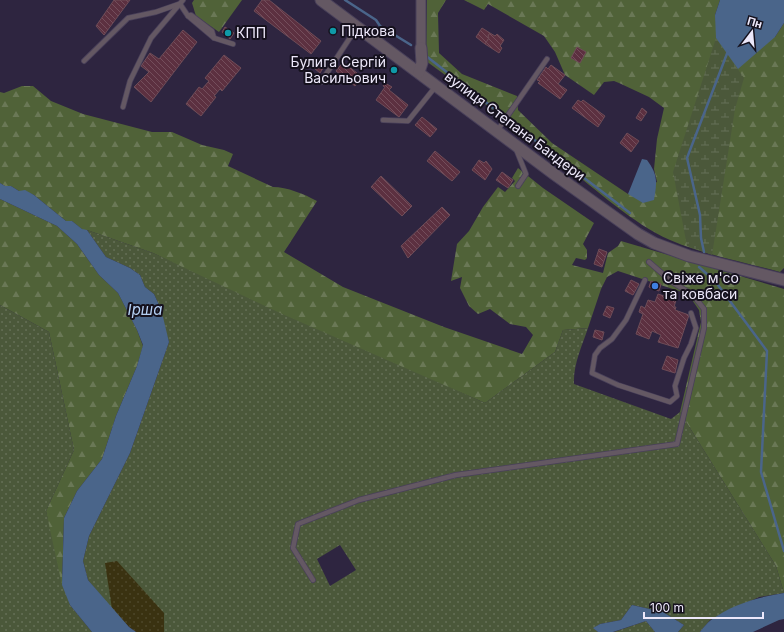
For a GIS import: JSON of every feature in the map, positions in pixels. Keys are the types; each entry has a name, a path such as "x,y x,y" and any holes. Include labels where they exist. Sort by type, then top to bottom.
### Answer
{"street":[{"name":"вулиця Степана Бандери","path":"321,0 514,144 638,234 666,248 700,259 781,277"},
{"path":"419,72 422,63 421,0"}],"lane":[{"path":"181,2 188,16 214,38 233,44"},
{"path":"84,61 128,18 156,12 181,2"},
{"path":"123,107 130,81 151,38 181,2"},
{"path":"188,16 191,15 212,30 214,38"},
{"path":"321,82 357,26"},
{"path":"497,131 547,59"},
{"path":"382,120 408,121 436,86"},
{"path":"514,144 526,174 518,186"},
{"path":"313,580 293,548 298,524 359,500 456,474 677,444 704,328 704,309 692,295 672,282 649,262"},
{"path":"645,280 626,320 612,339 600,348 595,355 592,373 618,385 670,402 677,396 675,386 696,328 691,313"}],"green space":[{"path":"194,0 242,0 219,32 196,16 192,3"},
{"path":"427,0 446,0 438,13 439,53 462,74 517,96 518,110 552,143 628,194 657,182 654,169 657,139 664,108 649,97 614,81 604,82 594,95 565,75 555,52 544,36 488,4 484,10 464,0 720,0 715,15 775,37 784,23 784,268 780,272 683,245 670,240 642,225 615,206 513,125 426,61"},
{"path":"716,38 744,78 735,109 712,255 687,246 673,172"},
{"path":"22,86 33,86 51,101 83,114 152,132 172,132 202,145 224,150 233,154 228,166 273,187 295,191 317,201 284,252 343,287 444,327 522,354 533,335 526,327 510,324 490,309 478,314 469,306 460,288 462,277 451,281 457,244 469,231 483,207 498,187 505,192 515,181 512,178 518,168 543,188 594,223 583,244 587,250 587,258 585,260 576,258 572,265 603,273 608,253 618,246 621,241 784,289 784,593 776,566 680,412 701,322 699,310 688,294 618,271 607,277 601,289 588,328 563,330 555,352 485,403 280,313 153,253 87,230 83,230 72,221 66,221 34,195 25,191 19,191 11,186 5,186 0,183 0,92 4,93"},
{"path":"0,199 57,226 77,244 99,275 118,293 137,330 143,346 137,366 116,416 102,459 77,491 64,518 62,585 46,511 74,450 49,332 0,305"},
{"path":"87,230 153,253 485,403 555,352 563,330 588,328 576,363 574,384 671,419 680,412 776,566 784,593 759,597 710,620 700,632 678,632 684,625 663,612 632,605 621,620 600,624 594,628 598,632 164,632 164,613 112,602 112,609 88,580 83,561 89,536 130,453 169,342 159,305 154,294 145,287 140,275 130,268 106,257","holes":["340,545 356,570 330,586 317,559"]},
{"path":"0,305 49,332 74,450 46,511 70,605 92,632 0,632"},
{"path":"646,621 655,632 614,632"}],"sand":[{"path":"117,561 164,613 164,632 136,632 129,627 112,609 105,563"}],"water":[{"path":"720,0 784,0 784,23 775,37 738,69 716,38 715,15"},
{"path":"642,159 647,160 651,165 656,179 654,200 643,203 628,194"},
{"name":"Ірша","path":"0,183 5,186 11,186 19,191 25,190 34,195 66,221 72,221 82,229 87,230 106,257 130,268 140,275 145,287 154,294 161,311 161,316 163,317 169,342 130,453 89,536 83,561 88,580 129,627 136,632 92,632 70,605 62,585 64,518 77,491 102,459 116,416 137,366 143,345 118,293 99,275 77,244 57,226 0,199"},
{"path":"784,593 784,619 753,632 700,632 719,614 737,605 755,599"},
{"path":"632,605 663,612 684,625 678,632 655,632 646,621 613,632 598,632 593,628 600,624 621,620"}],"building":[{"path":"114,0 130,0 104,35 96,26"},
{"path":"262,0 269,0 321,41 311,54 254,11"},
{"name":"КПП","path":"225,27 234,33 230,39 222,32"},
{"path":"482,28 490,33 485,44 476,37"},
{"path":"183,30 197,42 151,102 134,87 149,72 141,66 150,53 159,59"},
{"path":"490,33 495,36 497,34 504,40 500,46 502,48 499,53 485,44"},
{"path":"577,47 586,52 580,63 571,58"},
{"path":"224,55 241,68 222,91 220,89 214,96 216,97 201,116 186,104 199,87 202,89 209,81 205,78"},
{"path":"321,58 327,62 320,73 314,68"},
{"path":"343,62 362,77 355,86 336,71"},
{"path":"551,65 565,75 558,84 567,90 560,99 538,83 540,81 537,80 546,67 548,69"},
{"path":"385,83 392,87 389,90 408,105 399,117 376,100 385,87 383,86"},
{"path":"578,100 581,102 583,100 605,116 598,127 572,108"},
{"path":"642,108 647,112 641,121 636,118"},
{"path":"422,117 437,129 430,137 415,125"},
{"path":"627,133 639,141 631,152 620,143"},
{"path":"435,151 460,172 452,181 427,161"},
{"path":"479,160 484,163 486,161 492,169 485,180 472,170"},
{"path":"502,172 513,180 508,188 496,180"},
{"path":"381,176 412,206 402,216 371,187"},
{"path":"442,207 450,215 408,258 401,246"},
{"path":"599,249 607,252 602,267 594,264"},
{"path":"631,280 639,284 633,295 625,291"},
{"name":"Свіже м'со та ковбаси","path":"651,281 661,284 659,291 649,287"},
{"path":"658,294 676,300 674,307 676,307 675,310 689,315 678,348 658,342 661,335 652,331 649,339 636,334 643,314 639,312 641,306 645,308 648,300 655,302"},
{"path":"607,306 614,308 610,318 603,315"},
{"path":"595,330 604,332 602,340 593,337"},
{"path":"667,356 678,360 675,373 662,369"}],"waterway":[{"path":"345,0 376,20 380,26 411,45"},
{"path":"704,252 701,238 700,215 687,158 728,51"},
{"path":"426,56 501,114"},
{"path":"511,122 630,213"},
{"path":"699,267 715,281 767,351 761,472 784,551"}],"place":[{"name":"Підкова","path":"333,31"},
{"name":"КПП","path":"228,33"},
{"name":"Булига Сергій Васильович","path":"394,70"},
{"name":"Свіже м'со та ковбаси","path":"655,286"}]}
